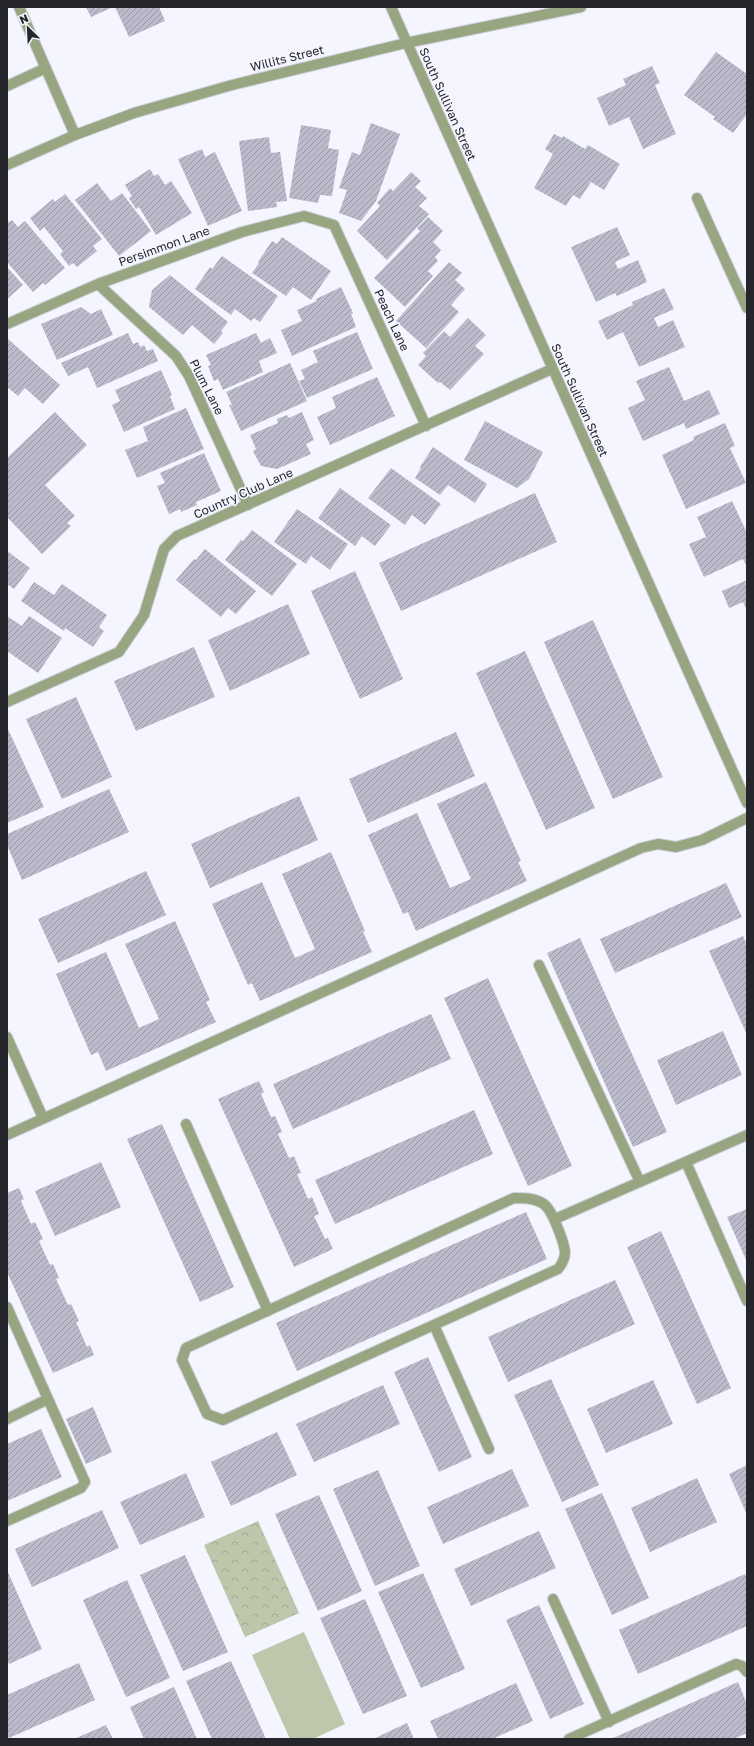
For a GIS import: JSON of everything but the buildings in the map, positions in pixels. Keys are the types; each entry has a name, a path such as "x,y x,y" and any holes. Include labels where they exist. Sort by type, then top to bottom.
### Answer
{"street":[{"path":"19,7 75,135"},
{"name":"South Sullivan Street","path":"390,7 747,803"},
{"name":"Willits Street","path":"7,165 75,135 134,113 232,85 406,43 581,7"},
{"path":"7,86 46,68"},
{"path":"697,198 747,308"},
{"name":"Persimmon Lane","path":"7,324 98,284 242,232 304,216 334,225"},
{"name":"Peach Lane","path":"334,225 426,426"},
{"name":"Plum Lane","path":"98,284 176,356 189,376 248,505"},
{"name":"Country Club Lane","path":"7,702 119,652 144,615 164,549 178,536 552,369"},
{"path":"7,1134 641,848 658,844 676,847 702,840 747,818"},
{"path":"539,965 640,1182"},
{"path":"7,1037 43,1118"},
{"path":"186,1124 268,1311"},
{"path":"555,1219 747,1135"},
{"path":"686,1162 747,1300"},
{"path":"514,1198 530,1198 546,1205 555,1219 565,1252 562,1263 558,1269 223,1420 207,1414 182,1360 186,1348 514,1198"},
{"path":"7,1307 85,1482 81,1488 7,1521"},
{"path":"434,1325 489,1449"},
{"path":"7,1419 48,1399"},
{"path":"553,1599 609,1722"},
{"path":"569,1739 736,1664 742,1666 747,1672"}],"green space":[{"path":"258,1521 299,1613 245,1637 204,1545"},
{"path":"304,1632 345,1724 313,1739 290,1739 252,1655"}]}
